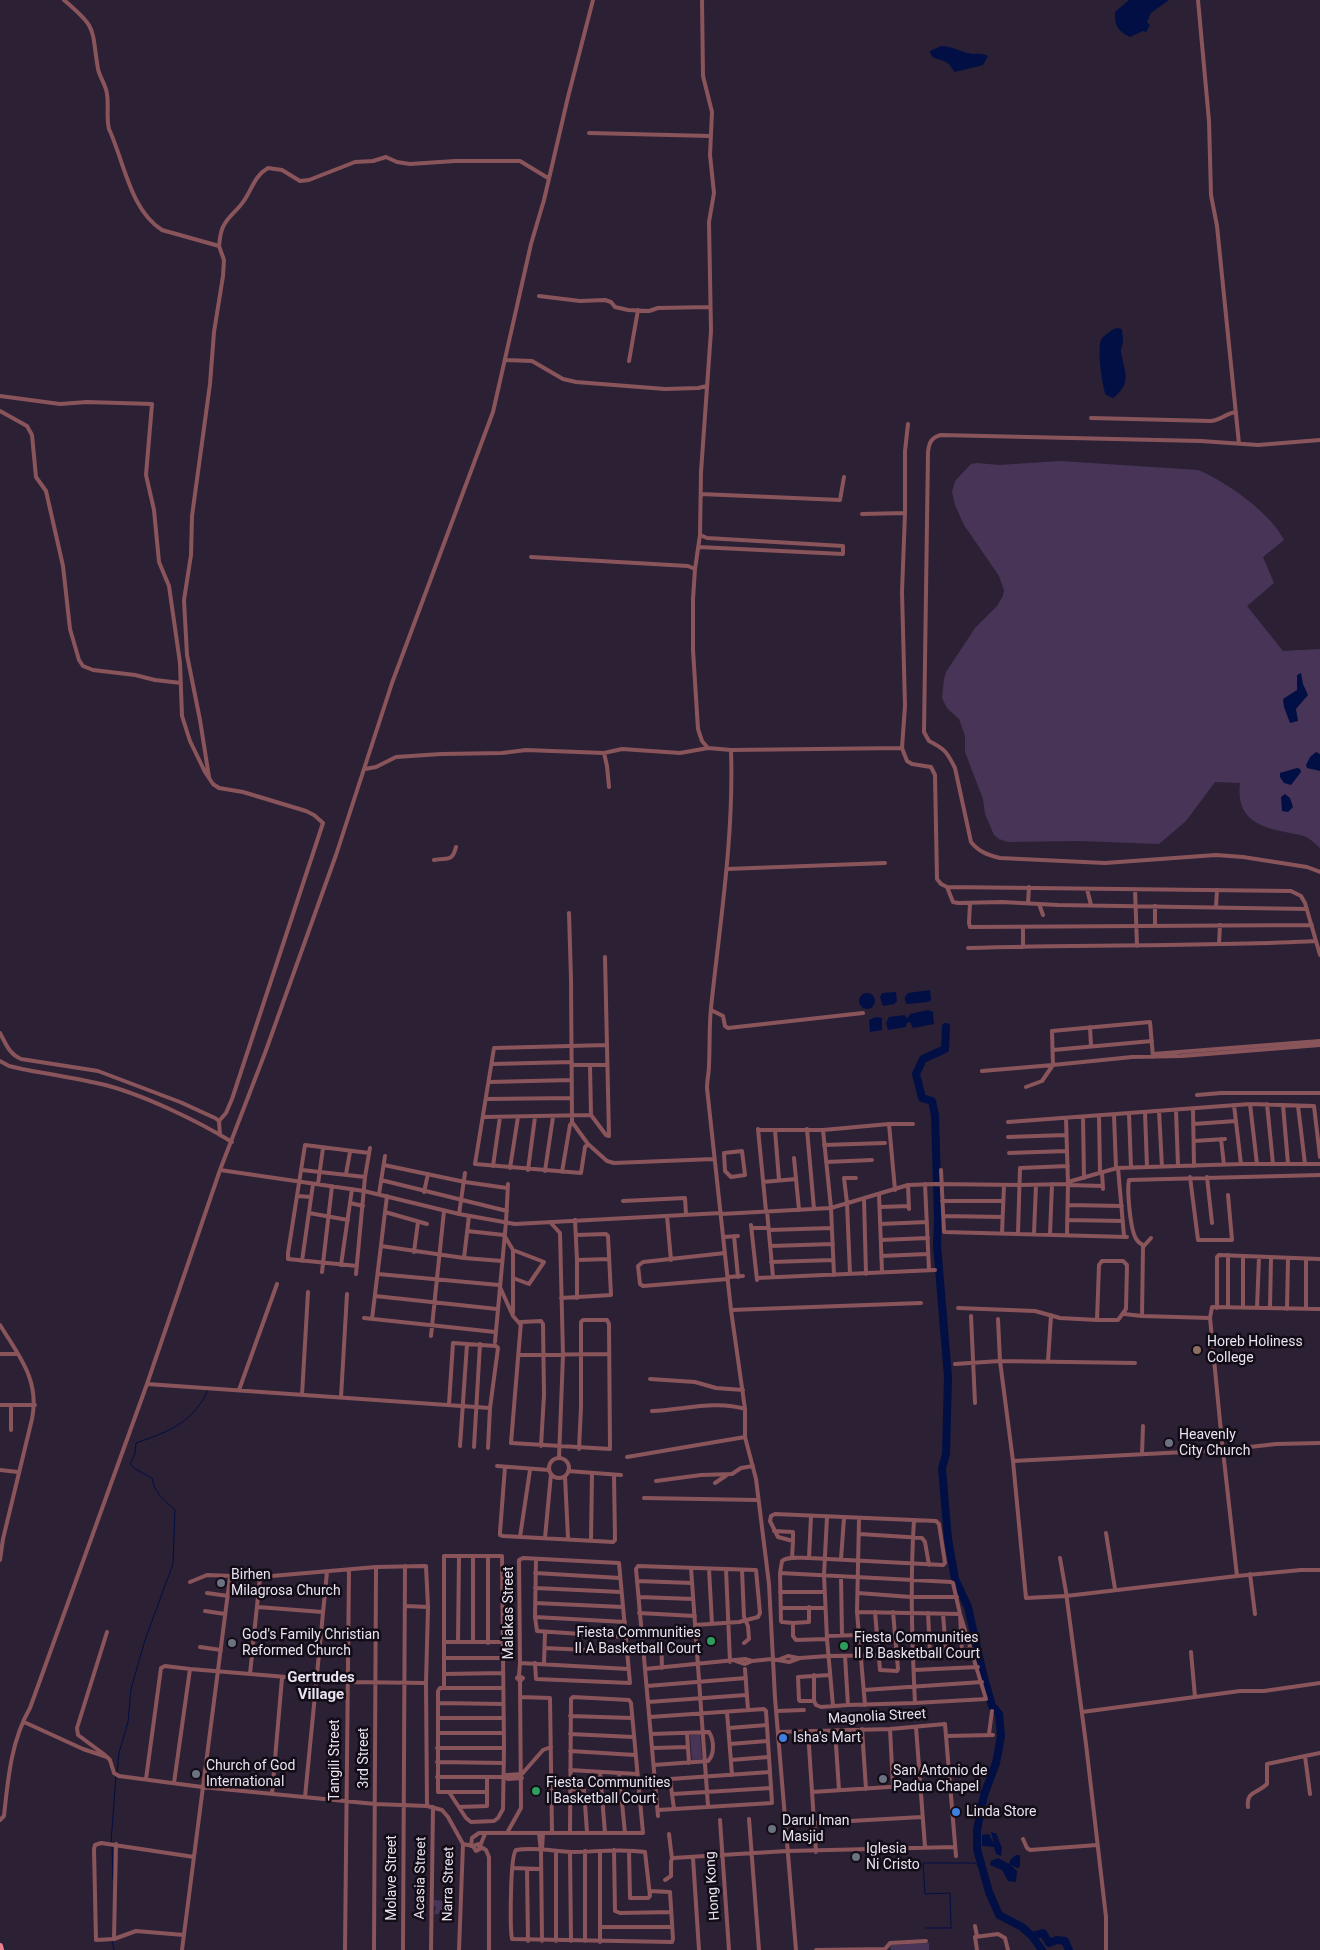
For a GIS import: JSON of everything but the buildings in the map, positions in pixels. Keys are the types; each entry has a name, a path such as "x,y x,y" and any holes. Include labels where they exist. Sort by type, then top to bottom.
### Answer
{"main road":[{"path":"0,1946 1,1950"}],"street":[{"path":"64,0 86,18 94,34 99,70 107,94 109,129 132,193 155,226 162,230 219,246"},
{"path":"0,1820 4,1816 14,1747 147,1384 220,1170 301,955 392,683 493,412 525,270 593,0"},
{"path":"702,0 703,76 712,112 710,156 714,193 709,222 711,331 700,535 694,569 693,650 694,691 698,729 702,741 708,748"},
{"path":"1198,0 1208,121 1211,195 1217,226 1239,444"},
{"path":"589,133 710,136"},
{"path":"209,777 187,655 184,600 190,555 192,516 224,260 219,246 220,236 225,223 243,203 261,172 268,168 282,170 300,181 309,180 355,162 373,161 386,157 397,162 410,164 520,161 548,178"},
{"path":"539,296 580,301 605,300 621,308 638,310 710,307"},
{"path":"629,361 638,310"},
{"path":"506,360 532,361 562,379 576,382 665,389 707,386"},
{"path":"0,396 60,404 87,402 152,404 146,475 154,510 159,562 169,586 180,664 183,721 199,762 213,784 219,788 243,792 306,812 314,815 323,823 232,1099 226,1113 218,1121"},
{"path":"0,411 27,426 32,435 36,476 46,491 63,566 70,629 79,660 83,666 93,670 180,683"},
{"path":"1091,418 1210,421 1219,420 1231,412 1236,412"},
{"path":"908,424 905,451 902,592 904,698 902,748 907,761 912,764 930,767 934,772 937,879 947,887 1291,891 1301,896 1307,909 1320,955"},
{"path":"1320,440 1258,445 1201,441 941,435 932,439 928,444 925,737 929,742 940,746 950,757 955,768 971,842 982,852 989,855 1009,858 1105,863 1216,855 1243,857 1307,867 1320,872"},
{"path":"701,494 840,500 844,477"},
{"path":"862,514 905,513"},
{"path":"698,547 843,554 843,546 707,538 700,535"},
{"path":"531,558 688,566 694,569"},
{"path":"365,768 376,767 396,757 502,754 526,750 604,753 622,749 680,753 708,748 731,750 902,748"},
{"path":"731,750 732,808 711,1010 707,1088 731,1310 743,1390 745,1437 753,1466 769,1584 772,1659 796,1950"},
{"path":"604,753 609,787"},
{"path":"434,860 450,859 454,856 456,847"},
{"path":"727,869 884,864"},
{"path":"947,887 952,902 1307,909"},
{"path":"1028,904 1029,887"},
{"path":"1087,889 1091,905"},
{"path":"1135,889 1137,946"},
{"path":"1216,907 1217,890"},
{"path":"970,903 970,927 1220,924 1312,925"},
{"path":"1039,904 1039,909 1043,915"},
{"path":"1154,926 1155,906"},
{"path":"562,1172 570,1124 572,1122 569,913"},
{"path":"1219,944 1220,924"},
{"path":"1023,927 1023,947"},
{"path":"968,948 1316,941"},
{"path":"590,1065 591,1115 606,1135 609,1136 606,957"},
{"path":"711,1010 723,1016 725,1026 728,1028 862,1013"},
{"path":"1026,1087 1042,1082 1053,1065 1052,1031 1150,1022 1153,1056"},
{"path":"1090,1027 1091,1046"},
{"path":"0,1032 10,1051 22,1059 98,1071 180,1102 215,1118 218,1121 220,1135"},
{"path":"1053,1050 1152,1040"},
{"path":"982,1071 1318,1043"},
{"path":"588,1144 585,1147 581,1173 475,1164 494,1048 607,1045"},
{"path":"0,1061 16,1068 102,1084 121,1090 163,1108 232,1142"},
{"path":"492,1064 608,1065"},
{"path":"489,1082 572,1080"},
{"path":"1198,1095 1221,1093 1320,1093"},
{"path":"486,1099 572,1098"},
{"path":"1250,1104 1257,1164"},
{"path":"1008,1122 1250,1104 1314,1106 1320,1157"},
{"path":"1267,1104 1272,1164"},
{"path":"1234,1105 1241,1164"},
{"path":"1283,1105 1288,1164"},
{"path":"1298,1106 1305,1164"},
{"path":"1193,1109 1194,1166"},
{"path":"1176,1110 1178,1166"},
{"path":"1159,1111 1162,1167"},
{"path":"1145,1112 1147,1167"},
{"path":"1129,1114 1131,1167"},
{"path":"483,1117 572,1117 591,1115"},
{"path":"941,1170 939,1184 944,1232 1125,1236 1117,1168 1114,1115"},
{"path":"220,1170 364,1190 444,1211 522,1224 575,1220 636,1219 686,1214 767,1212 831,1208 908,1186 926,1184 1068,1184 1103,1188 1099,1116"},
{"path":"493,1166 500,1117"},
{"path":"510,1168 518,1117"},
{"path":"528,1170 535,1117"},
{"path":"545,1171 553,1117"},
{"path":"1083,1117 1084,1178"},
{"path":"1066,1118 1068,1166 1067,1235"},
{"path":"1193,1124 1236,1121"},
{"path":"572,1122 588,1144 607,1161 614,1163 714,1159"},
{"path":"890,1124 895,1190"},
{"path":"773,1278 758,1130 823,1130 890,1124 913,1124"},
{"path":"807,1129 814,1208"},
{"path":"775,1130 779,1180"},
{"path":"823,1130 831,1208 834,1275"},
{"path":"1008,1137 1066,1135"},
{"path":"1194,1141 1223,1139 1224,1165"},
{"path":"824,1145 885,1143"},
{"path":"356,1266 288,1259 305,1145 369,1153"},
{"path":"302,1261 311,1197 320,1172 323,1148"},
{"path":"356,1274 365,1177 370,1148"},
{"path":"742,1151 745,1175 731,1177 725,1171 724,1153 742,1151"},
{"path":"1009,1153 1067,1151"},
{"path":"346,1174 350,1152"},
{"path":"379,1194 385,1156"},
{"path":"794,1158 799,1210"},
{"path":"826,1162 872,1160"},
{"path":"1068,1184 1117,1168 1241,1164 1320,1164"},
{"path":"384,1165 465,1182 508,1186 495,1342"},
{"path":"1018,1233 1020,1168 1068,1166"},
{"path":"302,1170 365,1177"},
{"path":"459,1214 465,1173"},
{"path":"424,1192 428,1174"},
{"path":"1143,1245 1136,1240 1134,1233 1130,1208 1129,1180 1207,1176 1320,1175"},
{"path":"1207,1176 1212,1223"},
{"path":"1190,1177 1198,1240 1232,1240 1228,1195"},
{"path":"850,1274 844,1178 856,1178"},
{"path":"763,1182 796,1179"},
{"path":"382,1180 424,1192 507,1211"},
{"path":"926,1184 928,1270"},
{"path":"1050,1234 1052,1184"},
{"path":"1002,1233 1004,1185"},
{"path":"1034,1233 1036,1185"},
{"path":"322,1272 332,1186"},
{"path":"880,1207 909,1208 908,1186"},
{"path":"341,1265 352,1188"},
{"path":"879,1194 882,1272"},
{"path":"298,1196 311,1197"},
{"path":"372,1319 387,1196"},
{"path":"623,1201 684,1198 686,1214"},
{"path":"864,1199 866,1273"},
{"path":"942,1201 1003,1201"},
{"path":"350,1204 363,1206"},
{"path":"1068,1205 1122,1206"},
{"path":"431,1336 444,1211"},
{"path":"385,1212 427,1224"},
{"path":"309,1213 348,1220"},
{"path":"464,1258 470,1216"},
{"path":"667,1216 671,1260"},
{"path":"943,1216 1002,1217"},
{"path":"575,1220 576,1298"},
{"path":"1067,1220 1123,1221"},
{"path":"414,1252 418,1222"},
{"path":"550,1222 560,1233 563,1355 559,1458"},
{"path":"880,1224 927,1222"},
{"path":"832,1228 768,1229 752,1227 757,1279 935,1270"},
{"path":"468,1231 504,1235"},
{"path":"504,1235 513,1250 514,1316"},
{"path":"561,1298 611,1295 608,1236 576,1235"},
{"path":"724,1237 736,1236 738,1277"},
{"path":"880,1240 928,1238"},
{"path":"1142,1316 1143,1245 1151,1238"},
{"path":"770,1246 832,1244"},
{"path":"381,1246 414,1252 502,1261"},
{"path":"513,1250 544,1262 529,1284 513,1278"},
{"path":"725,1253 640,1264 638,1266 641,1285 743,1276"},
{"path":"881,1256 927,1254"},
{"path":"1217,1308 1217,1257 1219,1255 1320,1259"},
{"path":"1228,1256 1228,1307"},
{"path":"1243,1257 1243,1307"},
{"path":"1257,1308 1259,1257"},
{"path":"1270,1308 1271,1258"},
{"path":"577,1260 609,1259"},
{"path":"1287,1308 1288,1259"},
{"path":"1306,1259 1306,1309"},
{"path":"771,1262 833,1260"},
{"path":"958,1308 1035,1311 1060,1318 1093,1321 1118,1320 1124,1314 1126,1303 1128,1265 1123,1261 1102,1261 1099,1265 1097,1320"},
{"path":"378,1274 499,1286"},
{"path":"239,1390 277,1284"},
{"path":"499,1286 520,1324 510,1442 512,1444 579,1448 610,1449 608,1320 585,1320 581,1322 579,1448"},
{"path":"302,1395 308,1292"},
{"path":"341,1397 346,1294"},
{"path":"375,1296 497,1309"},
{"path":"731,1310 921,1303"},
{"path":"1237,1576 1210,1318 1211,1308 1243,1307 1320,1310"},
{"path":"1124,1314 1210,1318"},
{"path":"1048,1361 1051,1315"},
{"path":"971,1316 975,1403"},
{"path":"364,1318 495,1332"},
{"path":"998,1318 1000,1361 1013,1460 1026,1598 1066,1596 1250,1574 1320,1570"},
{"path":"520,1324 524,1321 543,1322 544,1395 541,1446"},
{"path":"0,1325 33,1387 35,1405 1,1539 0,1560"},
{"path":"449,1404 452,1346 456,1343 496,1346 498,1348 490,1408 488,1448"},
{"path":"460,1446 467,1344"},
{"path":"474,1447 480,1344"},
{"path":"0,1354 17,1354"},
{"path":"518,1355 610,1354"},
{"path":"955,1364 1000,1361 1135,1363"},
{"path":"650,1379 695,1382 716,1388 743,1390"},
{"path":"147,1384 490,1408"},
{"path":"0,1405 35,1405"},
{"path":"11,1405 11,1430"},
{"path":"652,1412 719,1405 736,1406 745,1409"},
{"path":"1142,1454 1143,1426"},
{"path":"627,1457 745,1437"},
{"path":"1013,1460 1223,1450 1276,1444 1320,1442"},
{"path":"559,1458 567,1462 568,1471 565,1476 568,1538"},
{"path":"545,1538 551,1462 559,1458"},
{"path":"497,1466 550,1472 559,1478 565,1476"},
{"path":"656,1481 701,1475 727,1475 741,1468 753,1466"},
{"path":"505,1467 500,1535 610,1542 615,1540 614,1475"},
{"path":"0,1470 18,1472"},
{"path":"520,1536 530,1470"},
{"path":"568,1471 621,1475"},
{"path":"591,1540 592,1473"},
{"path":"715,1483 727,1475"},
{"path":"644,1498 757,1500"},
{"path":"793,1542 782,1540 778,1537 770,1521 771,1516 775,1514 936,1521 939,1524 945,1564 930,1565 809,1558 787,1558 782,1561 780,1573 782,1622 809,1622 809,1608"},
{"path":"809,1558 811,1516"},
{"path":"827,1517 824,1575 825,1608 833,1706"},
{"path":"841,1559 844,1518"},
{"path":"859,1519 857,1612 865,1705"},
{"path":"914,1520 911,1613 915,1703"},
{"path":"774,1532 793,1532 792,1558"},
{"path":"1106,1533 1115,1590"},
{"path":"860,1534 922,1538 925,1542 930,1565"},
{"path":"444,1688 444,1556 502,1556 504,1806 496,1820 491,1822 468,1821 449,1792"},
{"path":"458,1642 459,1556"},
{"path":"473,1556 473,1642"},
{"path":"488,1556 488,1642"},
{"name":"Malakas Street","path":"507,1833 520,1812 522,1775 520,1682 517,1678 519,1676 520,1663 519,1560 523,1558 619,1563 620,1578"},
{"path":"1060,1558 1082,1712 1106,1917 1106,1950"},
{"path":"536,1559 536,1629 540,1632 625,1637"},
{"path":"190,1582 207,1575 260,1577 423,1565 427,1569 428,1607 426,1684 427,1806"},
{"name":"Molave Street","path":"403,1950 405,1566"},
{"path":"658,1816 636,1569 639,1566 753,1570 757,1572 760,1613 758,1617 729,1624 695,1625"},
{"name":"3rd Street","path":"374,1950 376,1567"},
{"path":"691,1568 708,1806"},
{"path":"708,1569 712,1624"},
{"path":"726,1569 730,1662"},
{"name":"Tangili Street","path":"345,1950 349,1570"},
{"path":"742,1570 745,1619 748,1626 749,1639 744,1643"},
{"path":"305,1797 327,1572"},
{"path":"535,1573 620,1578 628,1669 631,1681 628,1684 542,1680 536,1678 535,1663"},
{"path":"780,1573 951,1582 957,1597 960,1614 962,1651"},
{"path":"1250,1574 1255,1614"},
{"path":"182,1950 230,1577"},
{"path":"250,1674 260,1577"},
{"path":"841,1577 842,1635"},
{"path":"637,1582 692,1584"},
{"path":"535,1588 622,1592"},
{"path":"780,1592 825,1592"},
{"path":"207,1593 228,1596"},
{"path":"858,1593 911,1597 957,1597"},
{"path":"639,1597 693,1599"},
{"path":"535,1603 623,1607"},
{"path":"406,1606 428,1607"},
{"path":"258,1607 322,1612"},
{"path":"781,1608 825,1608"},
{"path":"205,1611 225,1614"},
{"path":"857,1612 960,1614"},
{"path":"876,1612 880,1670 884,1672 897,1671 893,1612"},
{"path":"639,1613 695,1616"},
{"path":"928,1613 930,1653"},
{"path":"943,1614 946,1652"},
{"path":"814,1676 814,1701 816,1705 821,1707 984,1700 987,1697 960,1614"},
{"path":"535,1617 625,1622"},
{"path":"793,1623 793,1636 796,1640 858,1635"},
{"path":"661,1631 662,1668"},
{"path":"641,1632 696,1631"},
{"path":"107,1632 77,1728 78,1735 107,1757"},
{"path":"544,1664 545,1632"},
{"path":"444,1642 503,1642"},
{"path":"200,1647 221,1650"},
{"path":"661,1648 697,1647"},
{"path":"545,1648 627,1652"},
{"path":"645,1669 736,1661 745,1664 752,1661 778,1659 788,1656 800,1658 896,1655 972,1649"},
{"path":"1191,1652 1195,1697"},
{"path":"844,1656 848,1705"},
{"path":"444,1658 503,1658"},
{"path":"520,1663 628,1669"},
{"path":"146,1779 161,1668 165,1666 282,1678 376,1684 426,1684"},
{"path":"914,1670 978,1667"},
{"path":"174,1783 190,1669"},
{"path":"745,1669 748,1710"},
{"path":"444,1674 503,1673"},
{"path":"814,1701 799,1700 797,1678 800,1675 830,1674"},
{"path":"272,1794 282,1678"},
{"path":"647,1686 746,1678"},
{"path":"864,1690 982,1682"},
{"path":"1082,1712 1240,1691 1264,1691 1320,1683"},
{"path":"487,1792 438,1792 438,1690 440,1688 503,1688"},
{"path":"648,1702 746,1695"},
{"path":"520,1697 550,1698 552,1833"},
{"path":"472,1846 473,1837 479,1833 642,1833 631,1703 629,1700 573,1697 571,1701 570,1832"},
{"path":"438,1703 504,1704"},
{"path":"650,1717 766,1710 772,1801 769,1804 658,1810"},
{"path":"777,1711 804,1710"},
{"path":"956,1856 946,1736 991,1734 992,1711"},
{"path":"727,1712 732,1775"},
{"path":"570,1716 632,1718"},
{"path":"438,1718 504,1718"},
{"path":"24,1722 83,1749 107,1757"},
{"name":"Magnolia Street","path":"778,1732 890,1729 945,1724 946,1736"},
{"path":"729,1728 766,1725"},
{"path":"916,1727 925,1847"},
{"path":"862,1729 866,1789"},
{"path":"890,1729 893,1787"},
{"path":"835,1730 839,1790"},
{"path":"808,1731 816,1852"},
{"path":"438,1733 504,1733"},
{"path":"687,1733 689,1763"},
{"path":"651,1734 710,1733 713,1748 711,1759 705,1761 654,1765"},
{"path":"570,1734 633,1737"},
{"path":"730,1744 767,1741"},
{"path":"437,1777 504,1777 508,1779 522,1775 543,1750 551,1747"},
{"path":"653,1748 688,1747"},
{"path":"438,1748 504,1748"},
{"path":"570,1751 635,1755"},
{"path":"1248,1807 1247,1799 1249,1796 1267,1784 1267,1764 1320,1753"},
{"path":"1305,1756 1310,1794"},
{"name":"Narra Street","path":"107,1757 110,1760 114,1773 119,1776 272,1794 375,1804 427,1806 445,1813 463,1844 459,1950"},
{"path":"731,1760 768,1758"},
{"path":"438,1762 504,1763"},
{"path":"570,1770 637,1774"},
{"path":"600,1772 605,1832"},
{"path":"656,1780 770,1772"},
{"path":"619,1773 625,1833"},
{"path":"458,1807 486,1806 488,1778"},
{"path":"670,1779 674,1809"},
{"path":"812,1792 920,1785"},
{"path":"673,1794 771,1788"},
{"path":"570,1789 584,1790 587,1832"},
{"name":"Acasia Street","path":"431,1950 432,1807"},
{"path":"814,1823 922,1817"},
{"path":"749,1819 759,1950"},
{"name":"Hong Kong","path":"720,1820 729,1950"},
{"path":"541,1833 542,1941"},
{"path":"480,1846 485,1834"},
{"path":"665,1880 671,1876 672,1859 669,1834"},
{"path":"1023,1839 1030,1850 1097,1845"},
{"path":"184,1935 136,1931 114,1939 96,1940 94,1849 98,1843 116,1844 194,1857"},
{"path":"114,1939 116,1844"},
{"path":"463,1844 472,1846 477,1844 486,1850 489,1856 488,1950"},
{"path":"672,1859 787,1851 816,1852 955,1847"},
{"path":"629,1851 630,1898 648,1898 650,1891 646,1853 643,1851 614,1850 570,1852 516,1850 513,1854 512,1868 513,1940 670,1942 673,1939 670,1891 650,1891"},
{"path":"614,1850 615,1911 671,1912"},
{"path":"556,1851 556,1941"},
{"path":"585,1851 585,1941"},
{"path":"600,1851 600,1942"},
{"path":"570,1852 571,1941"},
{"path":"693,1858 699,1950"},
{"path":"512,1868 541,1869"},
{"path":"527,1869 528,1941"},
{"path":"975,1926 978,1950"},
{"path":"600,1927 672,1928"},
{"path":"976,1937 998,1934 1005,1938 1008,1950"},
{"path":"816,1950 885,1949 890,1943 926,1941"}],"shaded area":[{"path":"1129,0 1169,0 1151,13 1147,22 1150,25 1146,32 1143,31 1130,37 1118,27 1115,17 1115,12"},
{"path":"941,46 988,56 983,65 955,72 947,63 932,56 930,51"},
{"path":"1117,328 1122,329 1123,341 1121,352 1126,377 1123,388 1113,398 1106,395 1104,390 1100,368 1100,345 1104,336"},
{"path":"1060,461 1198,470 1221,482 1246,499 1269,519 1278,530 1284,540 1263,557 1274,583 1247,606 1283,651 1320,649 1320,848 1306,837 1268,828 1252,819 1242,805 1240,783 1215,782 1186,821 1159,844 1079,841 1008,842 994,835 985,814 983,799 965,752 965,736 959,719 947,708 942,698 946,672 975,628 997,606 1004,590 999,576 964,525 955,505 952,492 955,481 971,464 999,465"},
{"path":"1301,673 1308,695 1296,709 1298,721 1290,723 1283,699 1297,690 1297,675"},
{"path":"1316,752 1320,754 1320,771 1307,768 1306,765 1310,757"},
{"path":"1297,768 1301,772 1291,785 1284,783 1280,773"},
{"path":"1285,794 1290,798 1293,807 1288,812 1282,811 1281,797"},
{"path":"930,990 931,1000 928,1002 907,1004 905,1001 908,993"},
{"path":"896,992 897,1001 894,1004 883,1006 880,997 882,993"},
{"path":"867,993 875,1001 867,1009 859,1001"},
{"path":"928,1010 933,1012 934,1024 913,1028 910,1022 907,1023 906,1027 888,1030 886,1023 889,1017 905,1015 907,1019 910,1014"},
{"path":"876,1017 882,1018 882,1030 870,1032 869,1020"},
{"path":"700,1734 702,1759 692,1760 690,1735"},
{"path":"992,1831 996,1833 1002,1848 1001,1856 996,1854 994,1847 982,1846 982,1835 989,1834 994,1844"},
{"path":"1016,1855 1020,1855 1020,1867 1017,1868 1010,1864 1017,1871 1016,1882 1008,1881 1002,1870 990,1865 991,1861 998,1858 1009,1864 1010,1860"},
{"path":"434,1900 445,1901 445,1908 449,1908 448,1914 434,1914 436,1907 434,1906"},
{"path":"929,1943 929,1950 891,1950 890,1945"}],"waterway":[{"path":"946,1027 945,1049 923,1059 916,1074 922,1098 932,1101 935,1115 937,1245 948,1377 946,1454 942,1468 948,1539 955,1579 968,1607 992,1706 999,1714 1001,1736 996,1763 984,1795 977,1830 977,1849 989,1892 999,1915 1022,1927 1032,1936 1043,1933 1049,1943 1057,1940 1065,1941 1069,1950"},
{"path":"117,1773 119,1753 128,1722 131,1689 145,1640 173,1564 175,1510 157,1492 152,1478 135,1469 130,1464 135,1453 136,1443 159,1435 178,1425 195,1411 208,1390"},
{"path":"111,1842 116,1777"},
{"path":"112,1846 113,1879"},
{"path":"926,1928 951,1928 950,1893 925,1894 923,1863 974,1863 982,1866"},
{"path":"1032,1936 1042,1950"},
{"path":"112,1941 114,1950"}],"place":[{"name":"Horeb Holiness College","path":"1197,1350"},
{"name":"Heavenly City Church","path":"1169,1443"},
{"name":"Birhen Milagrosa Church","path":"221,1583"},
{"name":"Fiesta Communities II A Basketball Court","path":"711,1641"},
{"name":"God's Family Christian Reformed Church","path":"232,1643"},
{"name":"Fiesta Communities II B Basketball Court","path":"844,1646"},
{"name":"Isha's Mart","path":"783,1738"},
{"name":"Church of God International","path":"196,1774"},
{"name":"San Antonio de Padua Chapel","path":"883,1779"},
{"name":"Fiesta Communities I Basketball Court","path":"536,1791"},
{"name":"Linda Store","path":"956,1812"},
{"name":"Darul Iman Masjid","path":"772,1829"},
{"name":"Iglesia Ni Cristo","path":"856,1857"}],"district":[{"name":"Gertrudes Village","path":"321,1686"}]}
